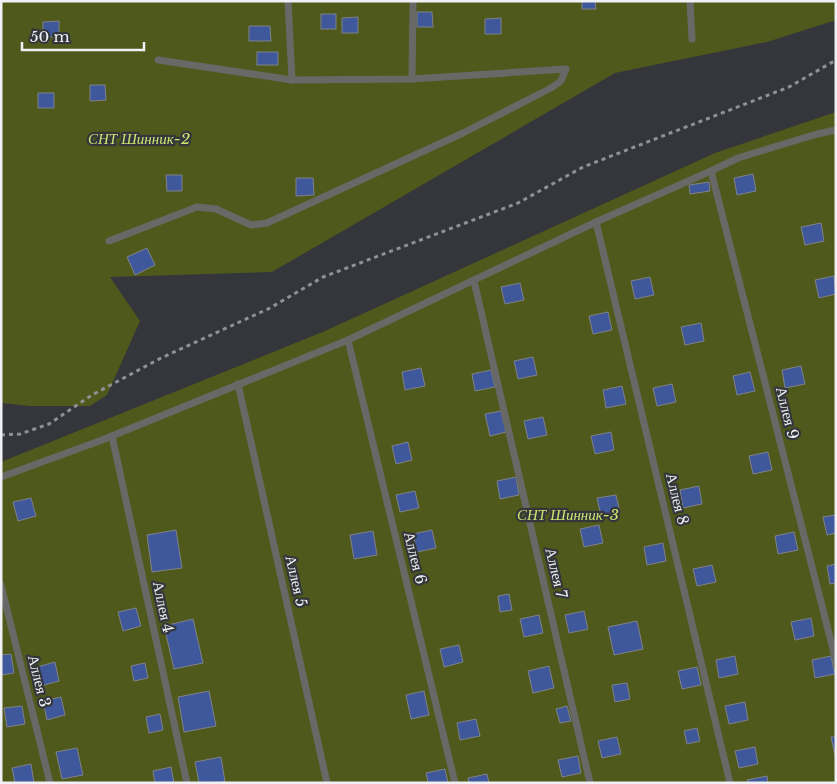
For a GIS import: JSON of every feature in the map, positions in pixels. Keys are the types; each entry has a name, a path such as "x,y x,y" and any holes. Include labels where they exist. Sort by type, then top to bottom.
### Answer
{"lane":[{"path":"288,1 292,80"},
{"path":"412,1 412,79"},
{"path":"690,1 692,40"},
{"path":"109,241 197,207 216,209 251,225 267,223 454,137 551,88 561,81 566,69 412,79 292,80 158,60"},
{"path":"1,477 112,436 348,340 596,222 738,158 836,130"},
{"name":"Аллея 9","path":"712,171 836,661"},
{"name":"Аллея 8","path":"596,222 730,783"},
{"name":"Аллея 7","path":"474,281 590,783"},
{"name":"Аллея 6","path":"348,340 455,783"},
{"name":"Аллея 5","path":"238,384 327,783"},
{"name":"Аллея 4","path":"112,436 187,783"},
{"name":"Аллея 3","path":"1,586 50,783"}],"path":[{"path":"1,434 20,434 49,424 92,394 161,358 270,308 323,277 518,203 583,167 789,87 836,60"}],"green space":[{"name":"СНТ Шинник-2","path":"1,1 836,1 836,20 767,42 615,73 272,272 110,277 140,321 107,395 90,406 30,406 1,403"},
{"name":"СНТ Шинник-3","path":"836,112 836,783 1,783 1,462 325,331 715,153"}],"building":[{"path":"582,1 595,1 596,9 582,9"},
{"path":"417,12 432,12 433,27 417,27"},
{"path":"321,14 336,14 336,29 321,29"},
{"path":"358,17 358,33 342,33 342,18"},
{"path":"501,18 501,34 485,34 485,19"},
{"path":"59,21 59,37 43,37 43,22"},
{"path":"249,26 270,26 271,41 249,41"},
{"path":"257,52 278,52 278,65 257,65"},
{"path":"90,85 105,85 106,100 90,101"},
{"path":"38,93 54,93 54,108 38,108"},
{"path":"753,174 756,191 737,195 734,178"},
{"path":"166,175 182,175 182,191 167,191"},
{"path":"296,178 313,178 314,195 296,196"},
{"path":"709,182 710,191 690,194 689,185"},
{"path":"821,223 824,241 805,245 801,227"},
{"path":"147,248 155,265 135,275 127,257"},
{"path":"834,276 836,294 819,298 815,280"},
{"path":"650,277 654,295 635,299 631,281"},
{"path":"520,283 524,300 505,304 501,287"},
{"path":"608,312 612,330 593,334 589,316"},
{"path":"701,323 704,341 685,345 681,327"},
{"path":"533,357 537,375 518,379 514,361"},
{"path":"801,366 805,384 785,388 782,370"},
{"path":"421,368 425,386 405,390 402,372"},
{"path":"491,370 495,387 475,391 472,374"},
{"path":"750,372 755,391 737,395 733,376"},
{"path":"672,384 676,402 657,406 653,388"},
{"path":"622,386 626,404 606,408 603,390"},
{"path":"501,411 506,432 490,436 485,414"},
{"path":"543,417 547,435 528,439 524,421"},
{"path":"611,432 614,450 595,454 591,436"},
{"path":"408,442 412,460 396,464 392,446"},
{"path":"768,452 772,470 753,474 749,456"},
{"path":"516,477 519,495 500,499 497,481"},
{"path":"699,486 702,504 683,508 680,490"},
{"path":"415,491 419,508 400,512 396,495"},
{"path":"616,495 620,512 601,516 597,498"},
{"path":"31,498 36,516 18,521 13,502"},
{"path":"836,515 836,533 827,535 823,517"},
{"path":"599,525 603,543 584,547 580,529"},
{"path":"176,530 182,568 152,572 147,535"},
{"path":"432,530 436,548 417,552 413,534"},
{"path":"373,531 377,555 354,559 350,535"},
{"path":"794,532 798,550 778,554 775,536"},
{"path":"663,543 666,561 647,565 644,547"},
{"path":"836,564 836,583 830,584 827,566"},
{"path":"712,565 716,582 697,586 693,569"},
{"path":"509,594 512,610 500,612 498,596"},
{"path":"136,608 141,626 123,631 118,612"},
{"path":"584,611 588,629 569,633 565,615"},
{"path":"539,615 543,633 524,637 520,619"},
{"path":"811,618 814,636 795,640 791,622"},
{"path":"193,619 203,663 174,669 164,626"},
{"path":"637,621 643,649 614,655 608,627"},
{"path":"459,645 463,662 444,667 440,649"},
{"path":"11,654 14,673 1,675 1,655"},
{"path":"735,656 738,674 719,678 716,660"},
{"path":"831,656 835,674 815,678 812,660"},
{"path":"55,662 59,681 41,686 37,667"},
{"path":"145,663 148,678 134,681 131,666"},
{"path":"549,666 554,688 533,693 528,671"},
{"path":"697,667 701,685 682,689 678,671"},
{"path":"627,683 630,699 615,702 612,685"},
{"path":"209,691 216,726 184,732 178,697"},
{"path":"424,691 429,715 411,719 406,695"},
{"path":"61,697 65,715 47,720 43,701"},
{"path":"745,702 748,720 729,724 725,706"},
{"path":"22,706 25,724 7,727 4,708"},
{"path":"567,706 571,721 560,723 556,709"},
{"path":"160,714 163,730 149,733 146,717"},
{"path":"476,719 480,736 460,740 457,723"},
{"path":"697,728 700,741 687,744 684,731"},
{"path":"617,737 621,754 602,758 598,741"},
{"path":"831,737 836,737 836,755 835,755"},
{"path":"755,747 758,764 739,768 735,751"},
{"path":"77,748 83,775 62,779 56,752"},
{"path":"578,756 581,773 562,777 558,760"},
{"path":"221,757 225,782 199,783 195,762"},
{"path":"31,764 34,783 15,783 12,768"},
{"path":"171,767 174,783 155,783 153,771"},
{"path":"445,769 448,783 428,783 426,773"},
{"path":"487,774 489,783 469,783 468,778"},
{"path":"767,776 768,783 748,783 747,780"}]}
